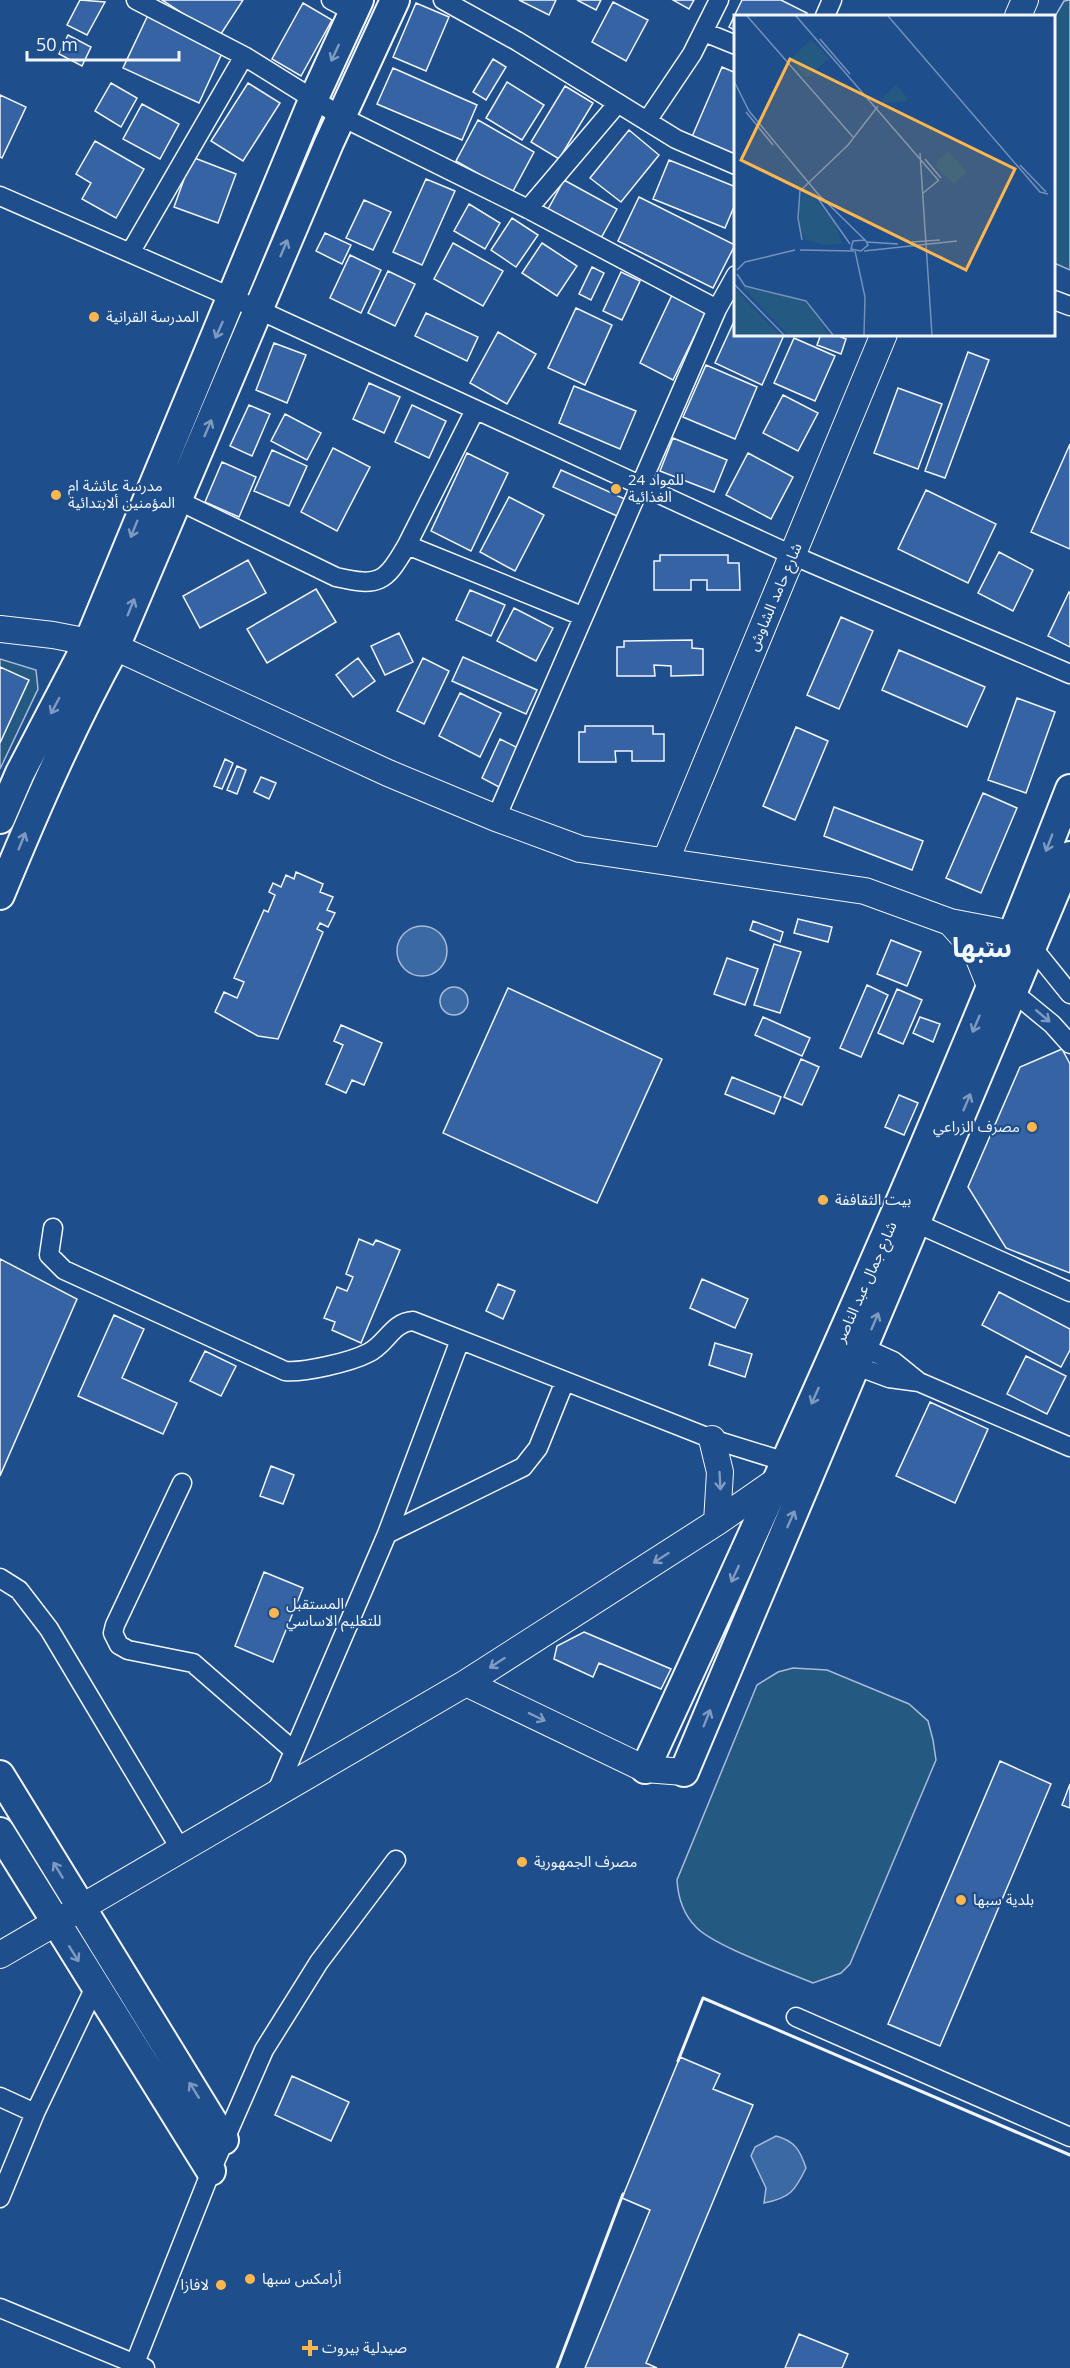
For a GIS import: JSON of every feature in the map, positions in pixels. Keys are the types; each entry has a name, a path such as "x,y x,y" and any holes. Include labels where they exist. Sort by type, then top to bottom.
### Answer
{"main road":[{"path":"0,895 40,797 75,722 179,419 246,305 342,117 395,0"},
{"path":"0,819 20,773 102,644 177,500 348,4"},
{"name":"شارع جمال عبد الناصر","path":"645,1769 790,1477 849,1352 916,1223 1022,942 1070,789"},
{"name":"شارع جمال عبد الناصر","path":"1022,942 1070,856"},
{"name":"شارع جمال عبد الناصر","path":"849,1352 903,1200 1002,990"},
{"name":"شارع جمال عبد الناصر","path":"684,1772 790,1477"},
{"path":"0,1775 224,2140"},
{"path":"0,1832 211,2171"}],"street":[{"path":"136,0 244,56 342,117 528,209 717,309"},
{"path":"443,0 517,41 676,139 734,165"},
{"path":"647,121 704,32 719,0"},
{"path":"1018,15 1025,0"},
{"path":"704,32 734,45"},
{"path":"130,253 244,56"},
{"path":"528,209 618,103"},
{"path":"0,196 246,305 792,555 1070,674"},
{"path":"496,818 717,309 734,277"},
{"path":"1055,301 1070,306"},
{"name":"شارع حامد الشاوش","path":"666,860 883,336"},
{"path":"177,500 336,576 365,583 384,578 395,566 407,545 475,410"},
{"path":"407,545 582,616"},
{"path":"0,629 102,644 388,773 496,818 580,849 865,891 950,922 982,926 1022,942 1070,994"},
{"path":"950,922 976,951 1002,990 1052,1024 1070,1044"},
{"path":"916,1223 1070,1292"},
{"path":"53,1228 49,1255 64,1270 285,1371 300,1371 369,1353 397,1325 413,1321 712,1439 790,1477"},
{"path":"276,1793 387,1534 460,1340"},
{"path":"849,1352 889,1378 919,1382 1070,1447"},
{"path":"387,1534 523,1467 538,1448 565,1381"},
{"path":"712,1439 720,1472 717,1522"},
{"path":"0,1955 466,1683 790,1477"},
{"path":"182,1483 115,1625 112,1633 115,1641 128,1650 193,1663 294,1751"},
{"path":"0,1578 19,1590 49,1629 181,1850"},
{"path":"466,1683 645,1769 684,1772"},
{"path":"0,2308 138,2366 211,2171 264,2050 291,2003 319,1962 396,1860"},
{"path":"0,2198 35,2113 95,1987"},
{"path":"796,2017 1070,2137"},
{"path":"0,2097 35,2113"}],"shaded area":[{"path":"1070,0 1070,270 1055,263 1055,16 1064,1"},
{"path":"0,659 36,670 38,689 0,769"},
{"path":"422,926 431,928 442,937 447,951 445,960 436,971 422,976 413,974 402,965 397,951 399,942 408,931"},
{"path":"454,987 464,991 468,1001 464,1011 454,1015 444,1011 440,1001 444,991"},
{"path":"793,1668 827,1670 909,1704 928,1721 936,1760 850,1964 841,1973 813,1983 734,1950 705,1934 691,1922 685,1911 680,1899 677,1880 757,1685 778,1672"},
{"path":"776,2136 796,2147 806,2168 791,2192 780,2199 764,2203 766,2188 751,2156 755,2147"}],"building":[{"path":"80,0 105,2 87,35 67,25"},
{"path":"162,0 243,0 219,37"},
{"path":"519,0 556,0 549,15"},
{"path":"577,0 601,0 596,10"},
{"path":"673,0 694,0 689,9"},
{"path":"742,0 781,0 807,13 806,15 735,15"},
{"path":"613,2 648,20 626,61 592,42"},
{"path":"303,3 332,20 301,76 272,59"},
{"path":"416,3 449,17 426,71 393,57"},
{"path":"148,15 223,51 199,103 123,68"},
{"path":"734,17 734,30 729,27"},
{"path":"68,35 91,47 82,66 59,54"},
{"path":"493,59 506,67 486,100 473,92"},
{"path":"722,67 734,72 734,158 691,139"},
{"path":"393,68 477,105 462,140 377,104"},
{"path":"507,82 544,105 522,140 486,118"},
{"path":"111,83 137,98 121,127 95,111"},
{"path":"248,83 280,103 243,161 211,141"},
{"path":"565,86 593,103 559,159 531,142"},
{"path":"0,95 26,107 2,158 0,157"},
{"path":"142,104 179,124 160,159 123,139"},
{"path":"478,120 534,152 512,193 456,161"},
{"path":"629,130 659,155 621,202 590,178"},
{"path":"95,141 144,169 116,218 82,199 91,183 76,174"},
{"path":"192,157 236,174 218,223 174,207"},
{"path":"669,160 734,186 734,207 725,228 653,199"},
{"path":"426,179 455,191 422,265 393,252"},
{"path":"564,180 617,209 600,240 547,211"},
{"path":"639,197 734,244 734,247 713,288 618,241"},
{"path":"364,200 391,212 373,250 346,238"},
{"path":"469,204 500,223 485,249 454,231"},
{"path":"512,218 538,235 516,267 491,250"},
{"path":"325,233 351,245 342,264 316,251"},
{"path":"453,243 503,271 483,306 434,279"},
{"path":"542,243 577,266 557,296 522,273"},
{"path":"350,255 381,270 361,313 330,298"},
{"path":"592,267 604,273 591,300 579,294"},
{"path":"388,271 415,284 395,326 368,313"},
{"path":"621,272 640,281 622,320 603,311"},
{"path":"672,295 706,312 673,380 640,363"},
{"path":"576,308 612,325 585,385 548,368"},
{"path":"426,313 478,337 467,361 415,336"},
{"path":"734,321 734,336 784,336 762,385 715,363"},
{"path":"498,332 536,354 507,404 470,383"},
{"path":"820,336 839,336 846,339 841,354 817,345"},
{"path":"794,338 835,356 815,401 774,383"},
{"path":"274,343 306,355 287,403 256,390"},
{"path":"968,352 989,360 945,478 925,471"},
{"path":"706,365 757,387 735,439 683,417"},
{"path":"369,383 400,397 384,433 353,419"},
{"path":"574,386 636,411 620,449 559,423"},
{"path":"898,388 942,404 918,469 874,453"},
{"path":"783,395 818,413 798,451 763,433"},
{"path":"249,405 270,414 252,456 230,446"},
{"path":"412,405 446,421 429,458 395,442"},
{"path":"285,414 321,433 307,460 271,441"},
{"path":"673,438 727,460 714,492 660,471"},
{"path":"1070,444 1070,549 1031,532"},
{"path":"333,448 370,467 337,531 301,512"},
{"path":"272,450 307,466 289,506 254,491"},
{"path":"467,453 508,473 471,551 431,531"},
{"path":"748,453 793,477 771,519 726,495"},
{"path":"222,462 256,477 239,517 205,502"},
{"path":"561,470 625,499 617,516 553,487"},
{"path":"926,490 996,524 968,583 898,549"},
{"path":"509,497 544,515 515,571 480,552"},
{"path":"999,552 1033,570 1013,611 978,593"},
{"path":"660,555 728,555 728,563 739,563 740,590 707,590 707,580 691,580 691,590 654,590 654,561 660,561"},
{"path":"248,560 266,593 200,628 183,596"},
{"path":"316,589 336,622 267,663 247,629"},
{"path":"470,590 505,605 491,636 456,620"},
{"path":"1070,593 1070,647 1048,636"},
{"path":"514,608 553,628 536,661 497,641"},
{"path":"841,617 873,631 839,709 807,695"},
{"path":"399,633 413,662 385,675 371,646"},
{"path":"692,640 692,648 703,649 703,675 671,676 671,666 654,665 655,676 617,676 617,647 624,647 624,641"},
{"path":"899,650 985,687 967,727 882,690"},
{"path":"463,657 537,690 526,714 452,681"},
{"path":"358,658 375,681 353,697 336,675"},
{"path":"423,658 449,671 424,724 397,711"},
{"path":"0,667 29,680 0,743"},
{"path":"460,693 501,713 480,757 439,736"},
{"path":"1017,698 1055,712 1026,793 988,780"},
{"path":"585,726 653,726 653,734 664,734 664,761 632,761 632,751 615,751 616,762 579,762 579,732 585,732"},
{"path":"796,727 828,741 795,820 763,806"},
{"path":"500,739 518,748 499,787 482,778"},
{"path":"225,759 233,763 222,789 214,786"},
{"path":"237,766 246,770 237,794 227,790"},
{"path":"261,777 276,783 269,799 254,792"},
{"path":"983,793 1017,808 981,893 946,878"},
{"path":"834,807 923,841 912,870 824,836"},
{"path":"296,872 323,884 320,892 333,897 327,910 335,913 328,927 320,923 317,929 323,932 278,1039 258,1036 215,1012 224,992 237,998 244,982 234,978 264,910 268,912 275,895 269,892 273,883 281,887 286,875 294,879"},
{"path":"798,919 832,927 828,942 794,933"},
{"path":"753,921 783,932 780,942 750,930"},
{"path":"891,940 921,952 907,986 877,974"},
{"path":"774,944 801,952 780,1013 754,1005"},
{"path":"727,958 758,969 745,1005 714,994"},
{"path":"867,985 888,995 861,1057 840,1048"},
{"path":"508,988 662,1059 597,1203 443,1133"},
{"path":"897,989 922,1000 903,1044 878,1033"},
{"path":"763,1017 810,1038 802,1056 755,1035"},
{"path":"920,1017 940,1024 933,1042 913,1033"},
{"path":"341,1025 382,1043 364,1085 352,1080 346,1093 326,1084 343,1045 334,1041"},
{"name":"مصرف الزراعي","path":"1062,1049 1070,1064 1070,1273 1006,1248 968,1187 1020,1067"},
{"path":"801,1059 819,1067 802,1105 784,1097"},
{"path":"732,1077 781,1097 774,1114 725,1094"},
{"path":"899,1095 918,1103 904,1135 885,1127"},
{"path":"359,1239 373,1245 376,1240 400,1250 361,1343 332,1330 335,1322 324,1318 337,1287 347,1291 353,1277 346,1274"},
{"path":"0,1259 77,1299 0,1476"},
{"path":"702,1279 748,1299 735,1328 690,1308"},
{"path":"498,1284 515,1291 503,1319 486,1311"},
{"path":"999,1292 1070,1329 1070,1350 1061,1367 982,1325"},
{"path":"114,1315 144,1329 122,1378 177,1403 163,1434 78,1396"},
{"path":"715,1343 752,1354 745,1377 709,1365"},
{"path":"205,1351 236,1366 221,1396 190,1381"},
{"path":"1026,1356 1066,1376 1047,1414 1007,1394"},
{"path":"930,1402 988,1429 955,1503 896,1476"},
{"path":"271,1466 294,1475 283,1504 260,1496"},
{"path":"264,1572 303,1588 273,1662 235,1646"},
{"path":"584,1632 671,1669 661,1689 599,1663 593,1677 554,1659 557,1646"},
{"path":"1000,1761 1051,1784 940,2046 888,2024"},
{"path":"1070,1784 1070,1808 1062,1805"},
{"path":"680,2057 720,2074 713,2089 753,2105 646,2363 657,2368 585,2368 650,2210 622,2198"},
{"path":"292,2076 349,2102 331,2141 275,2115"},
{"path":"799,2334 848,2354 842,2368 785,2368"}],"wall":[{"path":"678,2061 703,1998 1070,2155"},
{"path":"557,2368 623,2194"}],"place":[{"name":"المدرسة القرانية","path":"94,317"},
{"name":"24 للمواد الغذائية","path":"616,489"},
{"name":"مدرسة عائشة ام المؤمنين ألابتدائية","path":"56,495"},
{"name":"مصرف الزراعي","path":"1032,1127"},
{"name":"بيت الثقاففة","path":"823,1200"},
{"name":"المستقبل للتعليم الاساسي","path":"274,1613"},
{"name":"مصرف الجمهورية","path":"522,1862"},
{"name":"بلدية سبها","path":"961,1900"},
{"name":"أرامكس سبها","path":"250,2279"},
{"name":"لافازا","path":"221,2285"},
{"name":"صيدلية بيروت","path":"310,2348"}],"district":[{"name":"سبها","path":"982,948"}]}
